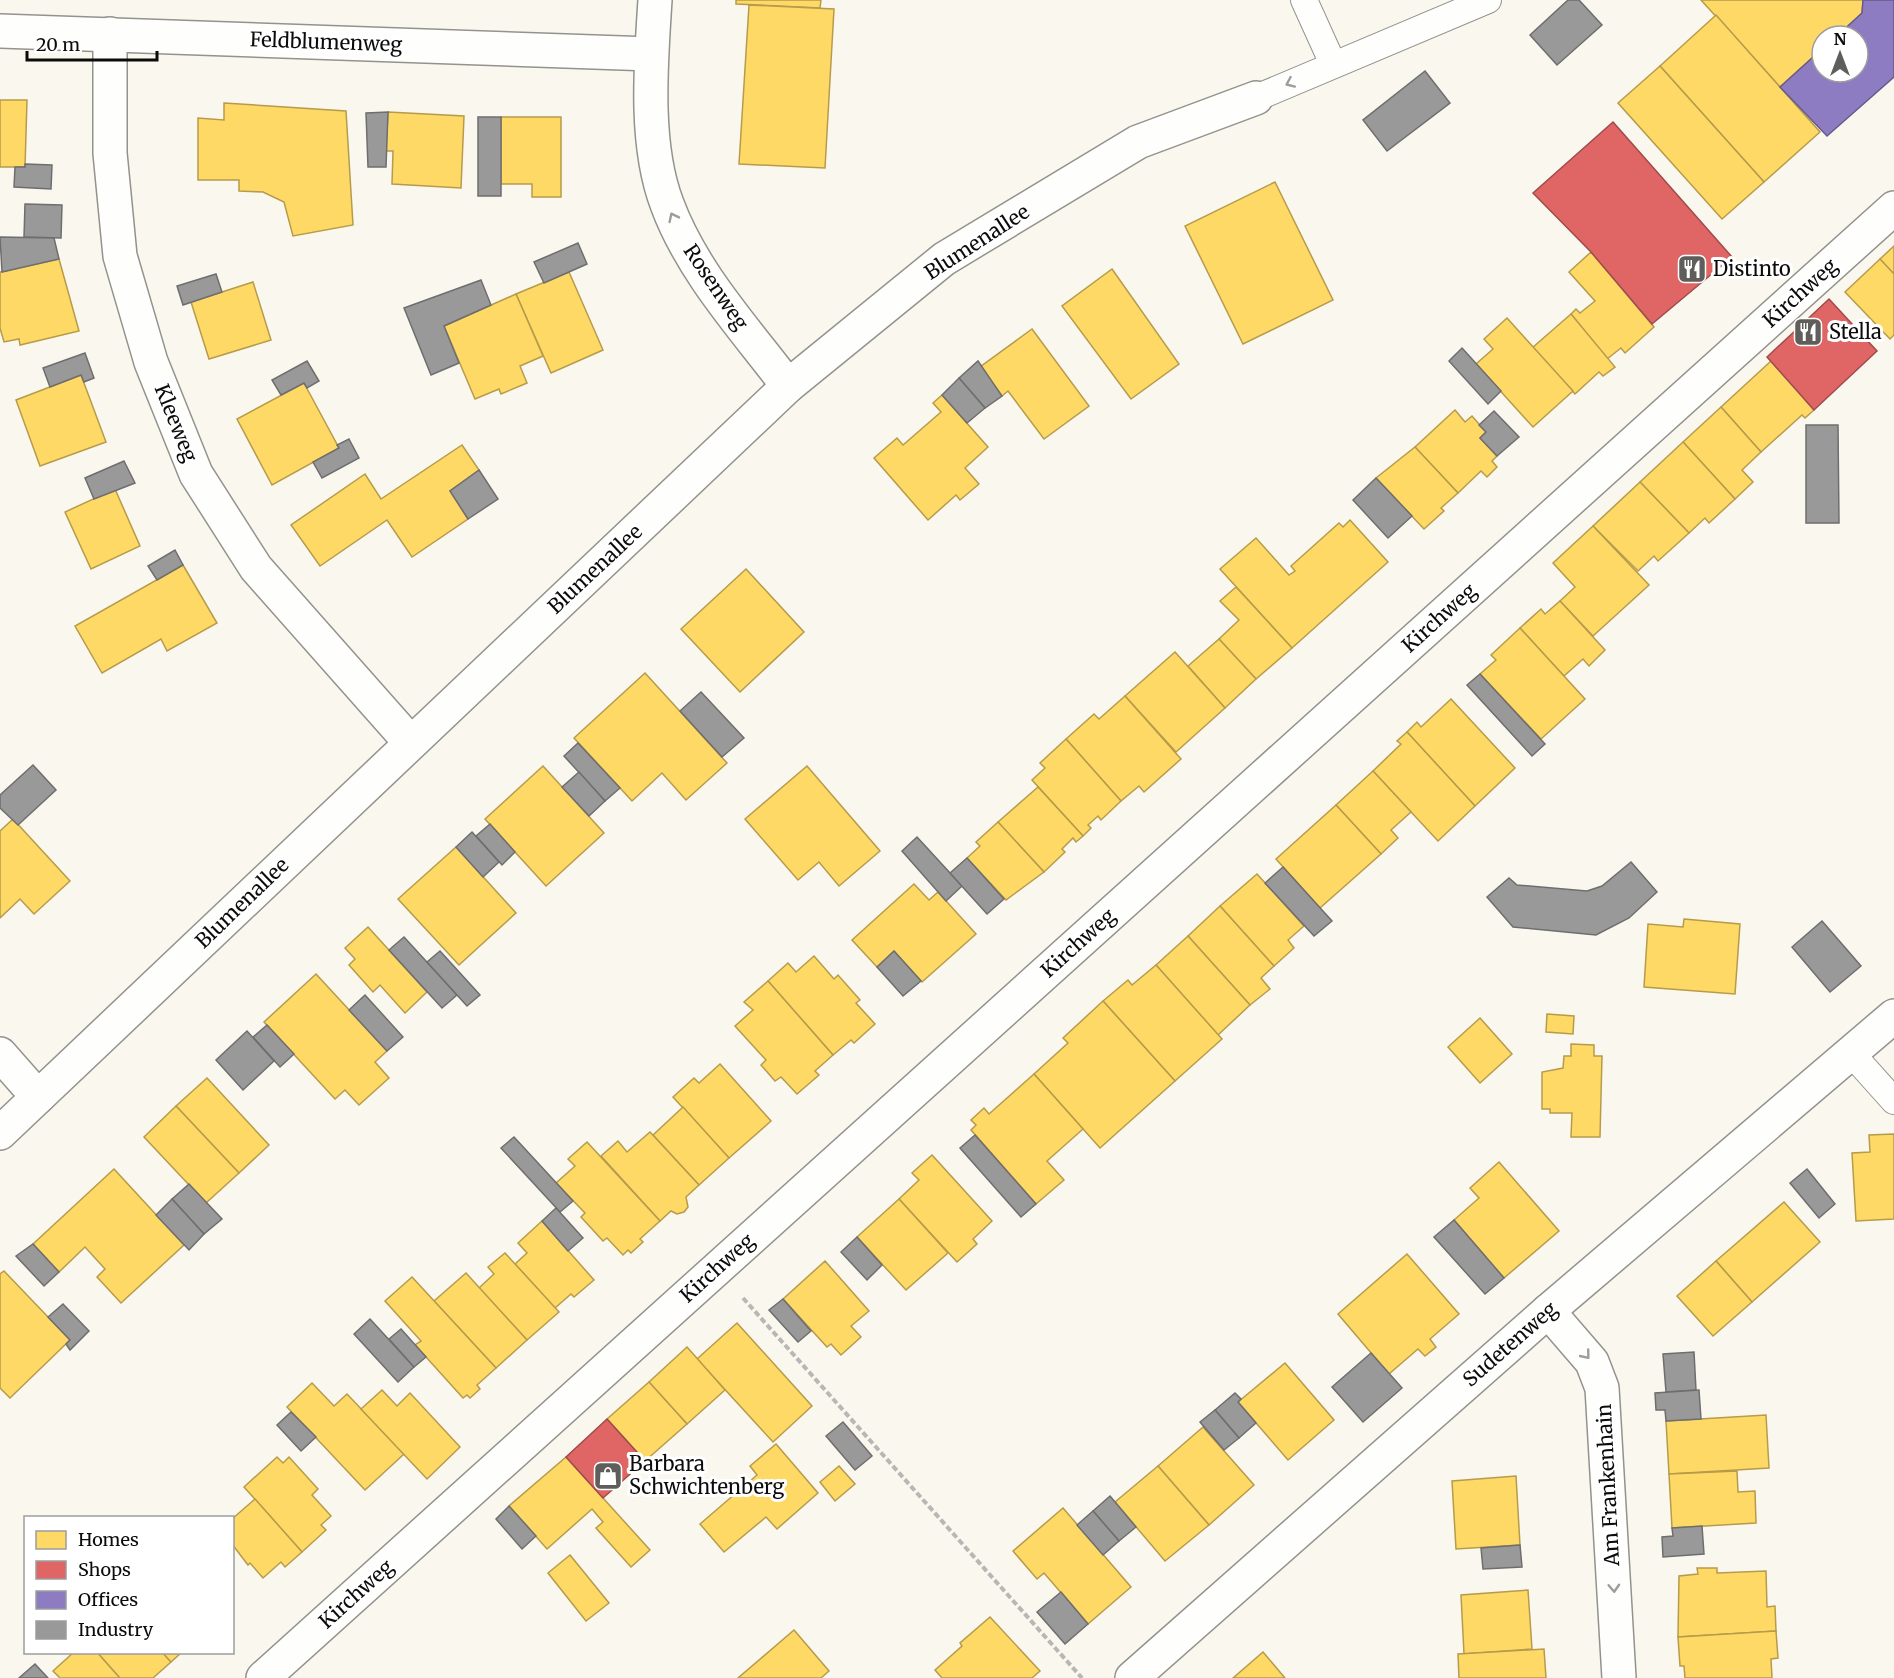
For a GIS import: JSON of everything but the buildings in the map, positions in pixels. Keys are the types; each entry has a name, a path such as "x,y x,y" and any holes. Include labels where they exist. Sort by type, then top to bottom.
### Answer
{"street":[{"name":"Rosenweg","path":"655,0 651,54 653,144 666,203 694,260 788,386"},
{"name":"Feldblumenweg","path":"0,31 651,54"},
{"name":"Kleeweg","path":"110,34 110,153 120,256 151,362 196,474 256,568 410,742"},
{"name":"Blumenallee","path":"0,1133 788,386 944,259 1138,142 1256,98"},
{"name":"Kirchweg","path":"263,1678 1894,208"},
{"name":"Sudetenweg","path":"1132,1678 1548,1311 1894,1016"},
{"path":"0,1054 38,1096"},
{"name":"Am Frankenhain","path":"1548,1311 1592,1362 1602,1388 1619,1678"}],"lane":[{"path":"1304,0 1329,66"},
{"path":"1256,98 1488,0"},
{"path":"1851,1053 1894,1101"}],"path":[{"path":"716,1269 1082,1678"}],"place":[{"name":"Distinto","path":"1692,269"},
{"name":"Stella","path":"1808,332"},
{"name":"Barbara Schwichtenberg","path":"608,1476"}]}
